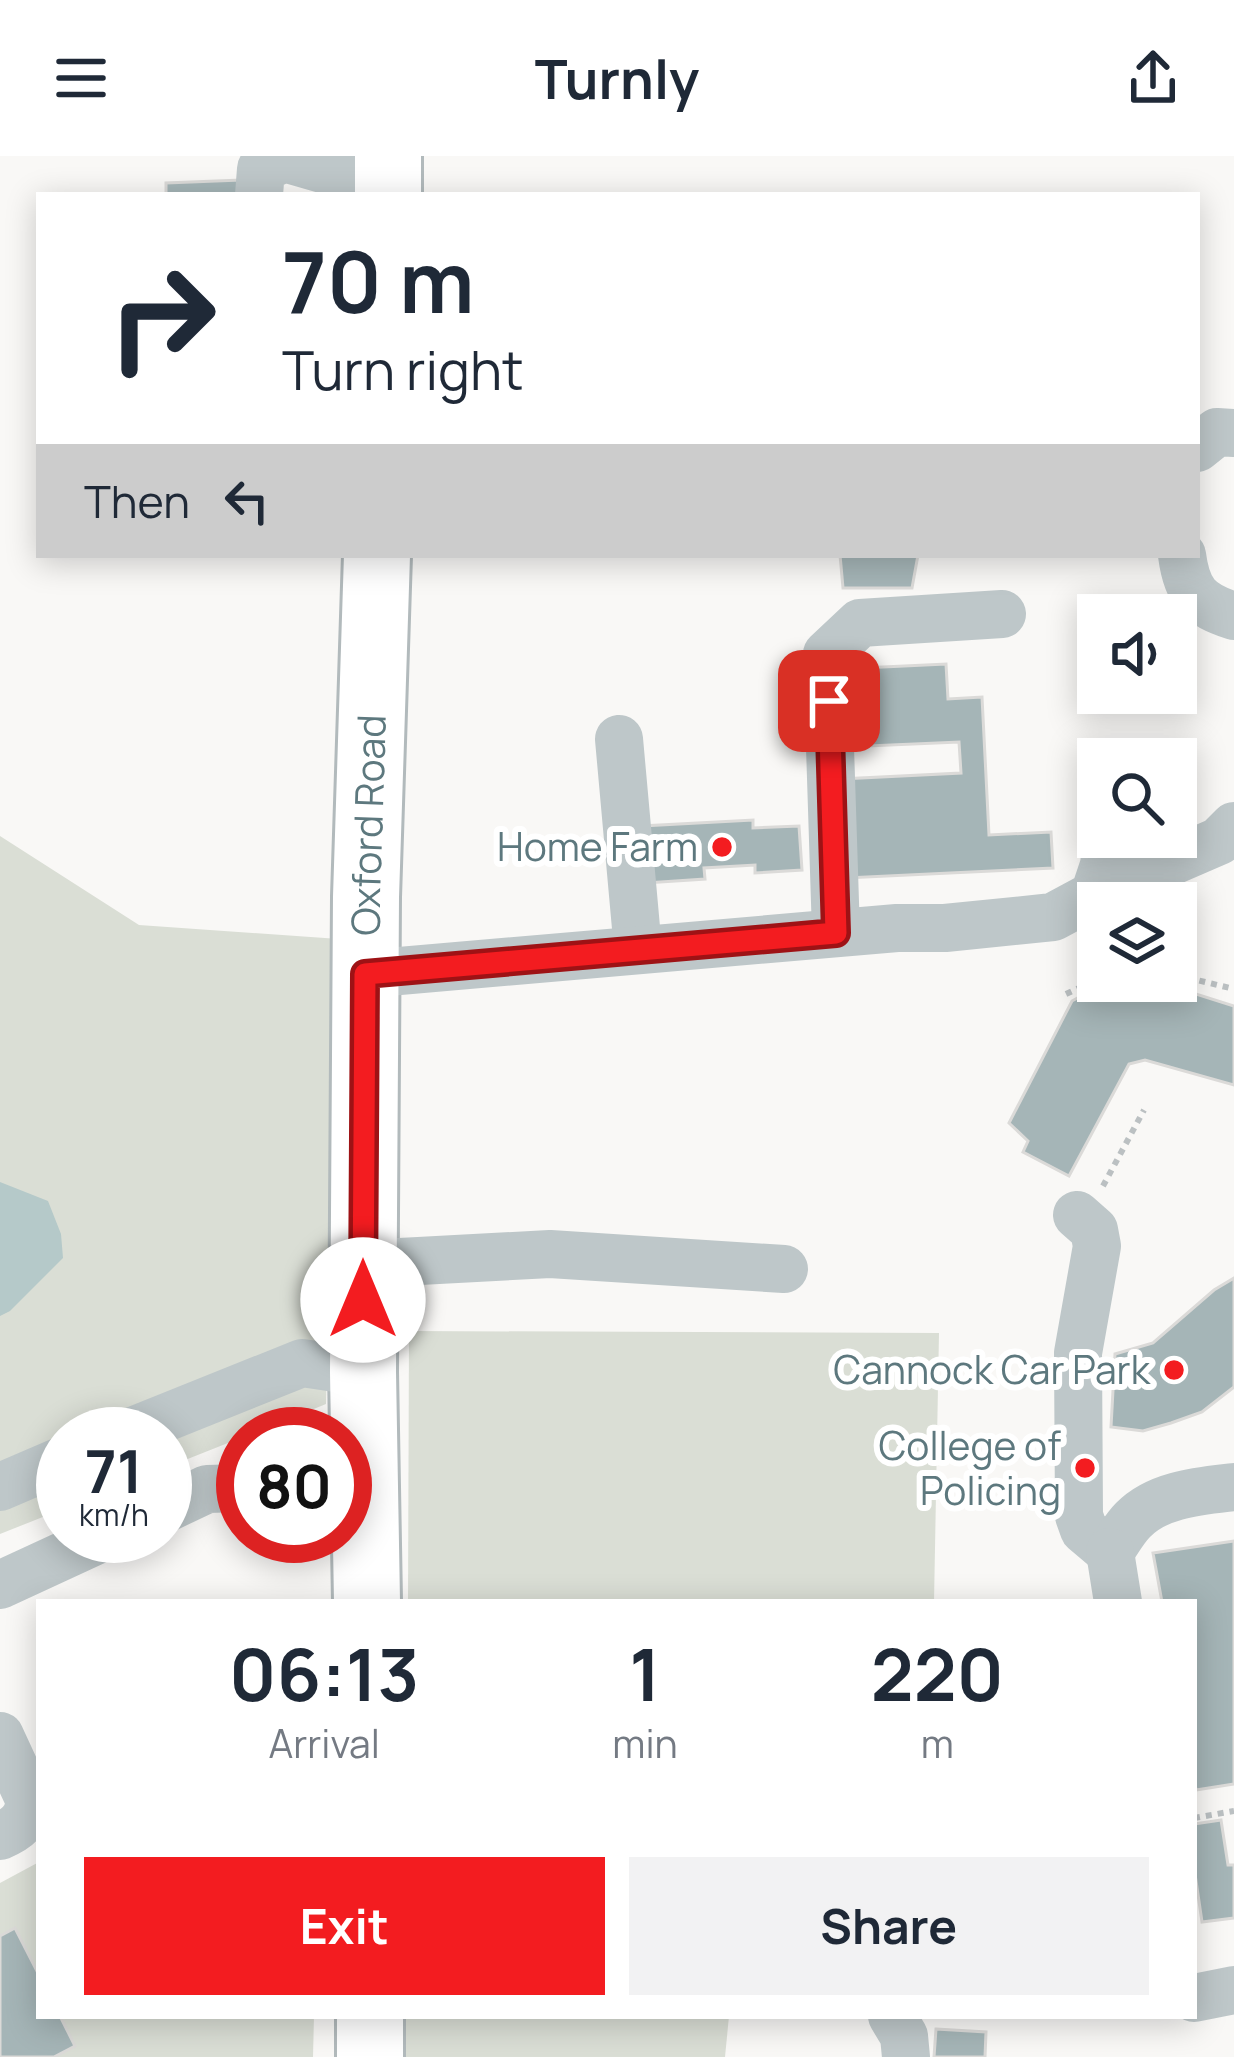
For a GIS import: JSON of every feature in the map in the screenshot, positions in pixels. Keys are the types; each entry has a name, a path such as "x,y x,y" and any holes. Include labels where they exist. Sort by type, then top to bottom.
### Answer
{"highway":[{"name":"Oxford Road","path":"361,1407 365,974 377,558"},
{"name":"Oxford Road","path":"362,1563 367,1599"},
{"path":"370,2019 370,2057"}],"lane":[{"path":"259,192 261,170 284,158 388,180"},
{"path":"1200,445 1217,431 1234,433"},
{"path":"1182,558 1184,576 1198,600 1234,616"},
{"path":"836,933 827,654 860,623 1002,614"},
{"path":"619,739 638,950"},
{"path":"1124,882 1219,841 1234,826"},
{"path":"365,974 898,928 945,928 1052,917 1077,904"},
{"path":"1081,1218 1094,1230 1097,1246 1078,1353 1079,1516 1084,1530 1110,1552 1118,1599"},
{"path":"363,1264 550,1254 784,1269"},
{"path":"192,1407 302,1363 363,1372"},
{"path":"0,1487 36,1472"},
{"path":"1110,1552 1134,1518 1166,1500 1234,1487"},
{"path":"0,1585 48,1563"},
{"path":"0,1736 30,1801 22,1823 0,1836"},
{"path":"1197,1997 1234,1990"},
{"path":"894,2019 904,2036 906,2057"}],"path":[{"path":"1197,980 1234,989"},
{"path":"1066,994 1077,989"},
{"path":"1081,1218 1144,1110"},
{"path":"1197,1817 1234,1811"}],"shaded area":[{"path":"0,836 139,925 339,939 326,1404 216,1407 216,1448 192,1457 192,1407 36,1407 36,1520 0,1534"},
{"path":"0,1182 48,1201 61,1234 63,1258 0,1316"},
{"path":"409,1331 939,1333 934,1599 408,1599"},
{"path":"36,1864 36,2019 314,2019 313,2057 0,2057 0,1883"},
{"path":"403,2019 729,2019 725,2057 402,2057"}],"building":[{"path":"241,180 242,192 166,192 166,183"},
{"path":"840,558 917,558 912,588 843,588"},
{"path":"946,664 948,699 982,697 989,835 1051,832 1053,868 846,878 841,779 961,773 959,742 845,747 841,669"},
{"name":"Home Farm","path":"753,820 753,828 799,826 802,870 755,873 755,865 704,868 705,879 646,883 642,826"},
{"path":"1197,994 1234,1006 1234,1085 1145,1060 1129,1064 1069,1176 1023,1152 1028,1141 1009,1123 1072,1001 1197,1002"},
{"name":"Cannock Car Park","path":"1234,1278 1234,1387 1202,1412 1171,1423 1143,1431 1111,1427 1115,1354 1153,1343"},
{"path":"1234,1541 1234,1784 1197,1790 1197,1599 1161,1599 1153,1553"},
{"path":"1221,1820 1228,1865 1234,1865 1234,1918 1202,1922 1197,1824"},
{"path":"15,1928 36,1969 36,2019 62,2019 75,2046 54,2057 0,2057 0,1936"},
{"path":"936,2029 986,2032 985,2057 934,2057"}],"place":[{"name":"Home Farm","path":"722,847"},
{"name":"Cannock Car Park","path":"1174,1370"},
{"name":"College of Policing","path":"1085,1468"}],"route":[{"path":"363,1300 365,974 836,933 829,701"}]}
